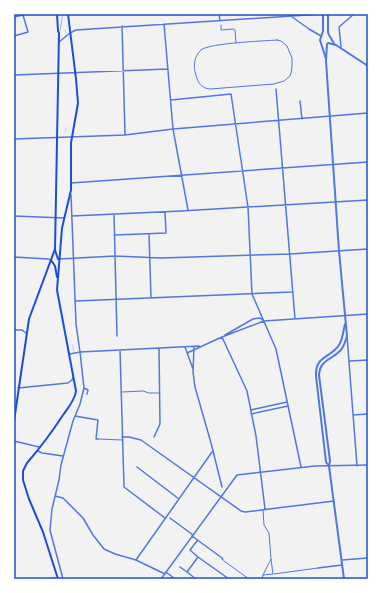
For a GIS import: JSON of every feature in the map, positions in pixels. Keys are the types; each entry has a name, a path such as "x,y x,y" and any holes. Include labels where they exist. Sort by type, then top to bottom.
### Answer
{"main road":[{"path":"14,421 29,318 55,249 59,43 57,14"},
{"path":"57,579 43,532 29,499 23,477 23,471 24,467 41,448 67,410 75,397 76,391 58,294 59,259 65,212 71,195 72,137 78,103 68,14"},
{"path":"55,249 59,259"},
{"path":"51,260 55,266 58,281"}],"street":[{"path":"219,14 220,21"},
{"path":"288,14 309,29 322,35 325,33 330,36 336,45"},
{"path":"59,43 63,38 76,30 323,14 322,35 320,40 326,61"},
{"path":"328,14 330,41 328,43 326,61 339,251 350,361 357,466"},
{"path":"341,48 339,27 354,14"},
{"path":"14,17 23,15 28,32 14,36"},
{"path":"164,24 173,129 188,211"},
{"path":"220,25 221,30 235,30 236,44"},
{"path":"122,26 125,135"},
{"path":"277,40 285,43 291,53 292,70 290,76 287,79 276,83 213,89 207,89 201,86 194,70 195,60 202,49 214,45 236,44 277,40"},
{"path":"321,42 324,44 328,43 336,45 368,66"},
{"path":"14,75 168,69"},
{"path":"276,83 295,319"},
{"path":"171,100 231,94 248,207 252,294 276,348 301,467"},
{"path":"300,101 302,119"},
{"path":"14,139 125,135 173,129 368,113"},
{"path":"71,183 368,162"},
{"path":"63,579 50,530 52,509 63,456 84,388 77,331 71,195"},
{"path":"72,216 188,211 368,200"},
{"path":"115,235 166,233 165,212"},
{"path":"114,214 117,336"},
{"path":"14,216 64,218"},
{"path":"149,234 151,298"},
{"path":"59,259 115,256 150,257 290,254 368,249"},
{"path":"14,258 51,260"},
{"path":"76,301 292,292"},
{"path":"187,353 222,337 264,321 368,314"},
{"path":"222,337 253,319 260,318 264,321"},
{"path":"329,466 326,462 316,370 319,362 335,350 340,344 346,323"},
{"path":"14,330 22,330 26,333"},
{"path":"344,579 329,466 330,461 319,370 324,362 342,349 347,336"},
{"path":"222,337 247,391 256,436 264,509 264,525 269,533 273,574"},
{"path":"185,346 222,487"},
{"path":"70,354 80,352 202,346"},
{"path":"193,372 194,347"},
{"path":"154,437 160,424 160,348"},
{"path":"120,350 124,487 165,518"},
{"path":"350,361 368,360"},
{"path":"18,388 68,383 72,380 73,375"},
{"path":"84,388 88,390 87,394"},
{"path":"122,392 143,391 149,393 160,393"},
{"path":"251,410 287,402"},
{"path":"251,414 288,406"},
{"path":"353,415 368,414"},
{"path":"75,416 98,420 96,439 129,437 141,440 241,511 245,512 334,501"},
{"path":"14,441 41,448"},
{"path":"38,451 63,456"},
{"path":"136,560 212,452"},
{"path":"161,579 237,475 301,467 368,465"},
{"path":"137,467 179,499"},
{"path":"55,496 62,498 83,518 93,535 104,549 136,560 175,579"},
{"path":"170,518 249,579"},
{"path":"198,540 190,550 229,579"},
{"path":"187,572 198,557"},
{"path":"341,560 368,558"},
{"path":"262,579 272,559"},
{"path":"263,575 342,565"},
{"path":"180,568 196,579"}],"lane":[{"path":"59,33 62,14"},
{"path":"46,579 54,577 57,579"}],"waterway":[{"path":"65,133 67,127"},
{"path":"72,344 74,351"}]}
